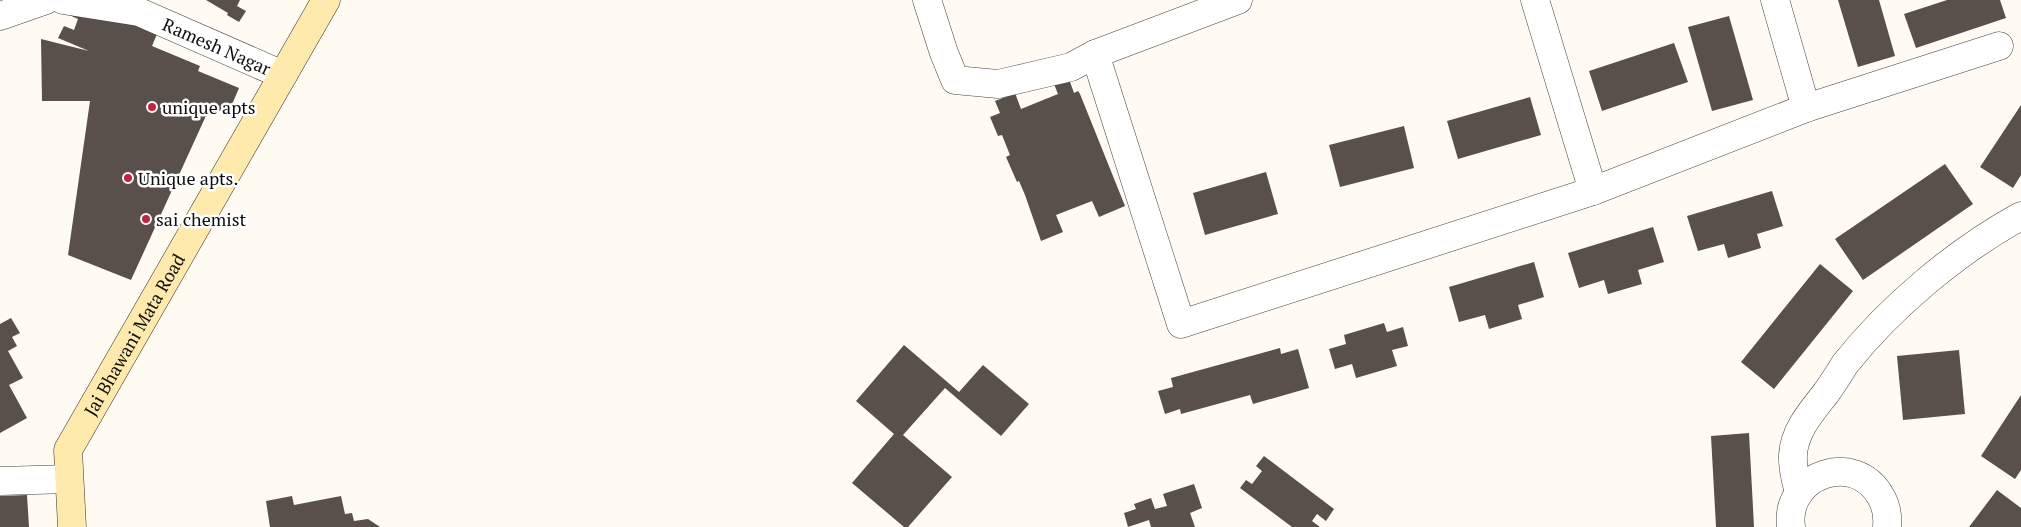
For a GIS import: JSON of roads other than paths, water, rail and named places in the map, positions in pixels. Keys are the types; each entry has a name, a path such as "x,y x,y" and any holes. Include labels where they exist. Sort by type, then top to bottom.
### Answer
{"street":[{"path":"0,16 46,0"},
{"name":"Ramesh Nagar","path":"63,0 139,12 283,75"},
{"name":"Jai Bhawani Mata Road","path":"72,527 68,450 326,0"},
{"path":"927,0 955,80 998,84 1071,67 1095,54 1238,0"},
{"path":"1535,0 1593,191"},
{"path":"1776,0 1806,108"},
{"path":"1095,54 1181,324 1593,191 1806,108 1999,46"},
{"path":"1799,493 1794,473 1793,455 1798,436 1809,415 1846,364 1892,312 1958,256 1997,229 2021,216"},
{"path":"1791,527 1792,508 1799,493 1809,482 1823,474 1838,472 1853,473 1867,480 1878,490 1885,504 1888,519 1887,527"},
{"path":"0,482 70,479"}],"place":[{"name":"unique apts","path":"152,107"},
{"name":"Unique apts.","path":"128,178"},
{"name":"sai chemist","path":"146,219"}]}
